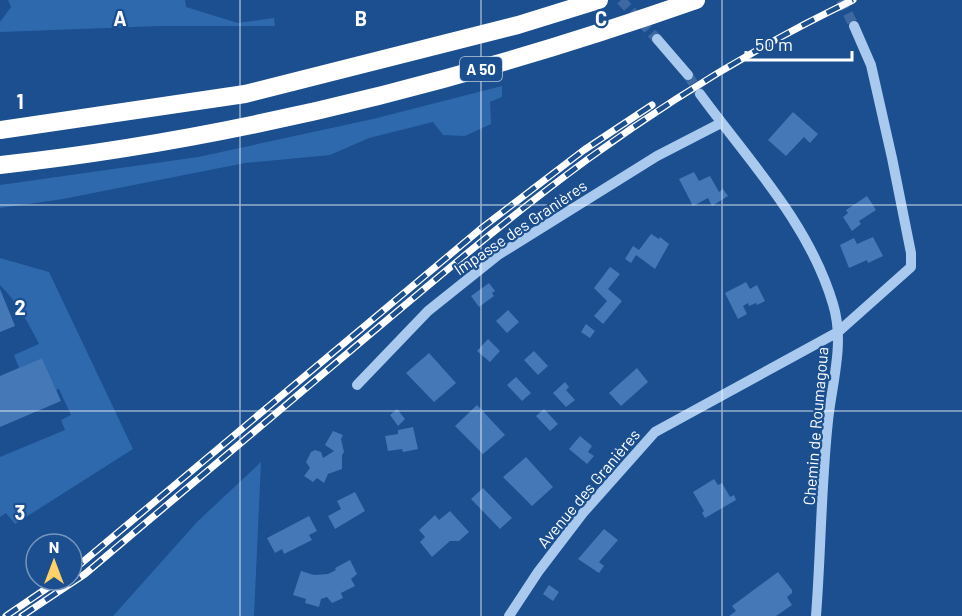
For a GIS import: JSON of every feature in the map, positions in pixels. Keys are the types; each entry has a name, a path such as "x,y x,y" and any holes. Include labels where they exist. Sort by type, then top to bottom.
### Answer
{"highway":[{"name":"A 50","path":"0,130 245,94 518,25 599,0"},
{"name":"A 50","path":"0,165 94,154 262,123 390,94 598,34 696,0"}],"street":[{"name":"Chemin de Roumagoua","path":"816,616 828,421 837,359 838,332 911,267 911,253 871,65 854,26"},
{"path":"657,39 688,75"},
{"path":"700,94 782,201 799,229 827,285 834,307 838,332"},
{"name":"Impasse des Granières","path":"357,385 428,311 498,255 657,156 721,123"},
{"name":"Avenue des Granières","path":"509,616 538,572 583,513 655,432 838,332"}],"shaded area":[{"path":"8,0 185,0 186,7 238,23 274,18 275,26 160,26 0,32 0,22 11,7"},
{"path":"502,86 502,97 490,102 491,124 465,136 443,135 433,122 369,138 330,155 245,163 63,199 0,208 0,185 198,157 373,119"},
{"path":"0,258 49,272 133,449 15,524 6,513 0,517 0,457 65,430 61,420 71,415 59,389 56,390 42,358 19,368 14,355 39,344 22,313 0,285"},
{"path":"261,462 254,616 113,616 198,521"}],"building":[{"path":"793,112 818,134 810,143 804,137 786,156 768,140"},
{"path":"694,172 699,181 710,176 719,192 723,189 728,196 712,206 708,198 693,206 679,179"},
{"path":"867,196 876,210 859,221 861,224 852,231 843,217 848,213 846,210"},
{"path":"651,234 669,244 655,269 636,255 631,263 625,259 633,246 639,250"},
{"path":"873,237 883,256 849,268 840,245 854,238 857,244"},
{"path":"610,267 620,274 608,289 622,301 603,324 594,316 607,301 594,288"},
{"path":"746,282 750,289 757,285 765,301 757,305 756,303 749,306 748,303 743,306 747,314 738,319 725,293"},
{"path":"489,283 495,291 492,293 494,296 479,307 471,296"},
{"path":"0,289 15,326 0,332"},
{"path":"508,310 519,322 507,333 496,321"},
{"path":"586,324 595,331 590,338 581,332"},
{"path":"488,339 500,351 490,362 477,351"},
{"path":"534,351 548,366 538,375 524,360"},
{"path":"429,353 456,383 434,402 406,373"},
{"path":"42,358 61,401 0,427 0,376"},
{"path":"637,368 648,382 621,406 609,393"},
{"path":"516,377 531,393 522,401 507,385"},
{"path":"565,382 569,387 566,390 575,400 566,407 553,393"},
{"path":"477,405 505,435 483,454 455,426"},
{"path":"397,409 405,419 398,426 390,415"},
{"path":"544,409 558,424 550,431 536,416"},
{"path":"413,427 418,449 403,452 402,449 388,451 385,436 398,434 398,430"},
{"path":"333,431 343,435 341,439 344,452 342,469 328,474 324,483 317,478 313,482 304,476 310,468 306,462 311,452 315,450 321,452 323,458 334,451 325,445"},
{"path":"580,436 592,446 588,452 594,456 587,464 569,449"},
{"path":"526,457 553,487 532,506 503,477"},
{"path":"714,479 718,485 722,483 730,497 734,495 736,500 705,518 702,513 704,511 693,492"},
{"path":"483,488 512,518 500,529 471,499"},
{"path":"355,492 365,511 335,529 328,516 341,509 337,501"},
{"path":"450,511 469,532 459,541 450,541 432,557 420,542 425,537 419,530 435,515 439,520"},
{"path":"309,516 317,531 309,535 312,540 284,554 282,549 275,553 267,538"},
{"path":"604,529 618,540 599,562 604,566 599,573 578,559"},
{"path":"350,560 357,574 351,579 355,586 341,593 343,598 332,603 327,597 321,599 319,607 305,603 306,599 293,595 301,571 314,575 328,574"},
{"path":"778,572 792,590 787,597 792,605 776,616 729,616 736,611 732,606"},
{"path":"549,585 559,592 553,601 543,594"}],"tunnel":[{"path":"621,0 657,39"},
{"path":"841,0 854,26"},
{"path":"688,75 700,94"}],"railway":[{"path":"22,616 85,574 445,271 588,159 651,115 717,74 784,35 853,0"},
{"path":"84,561 483,227 584,150 652,105"},
{"path":"6,616 41,592"}]}
